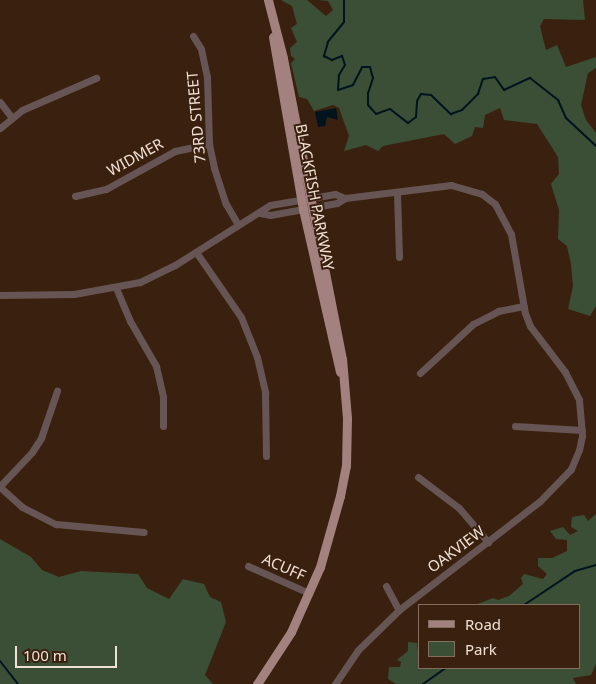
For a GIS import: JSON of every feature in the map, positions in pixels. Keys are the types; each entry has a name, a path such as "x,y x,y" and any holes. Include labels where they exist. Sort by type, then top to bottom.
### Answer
{"main road":[{"name":"BLACKFISH PARKWAY","path":"257,684 291,632 309,593 332,528 346,466 347,418 342,359 308,209 283,58 268,0"}],"street":[{"name":"73RD STREET","path":"193,36 201,49 207,77 209,144 219,187 237,223"},
{"path":"0,128 22,110 96,78"},
{"path":"0,102 12,118"},
{"name":"WIDMER","path":"75,196 106,189 175,151 209,144"},
{"name":"OAKVIEW","path":"335,684 358,650 399,610 488,542 560,481 579,450 582,430 579,400 573,387 536,336 524,306 511,234 495,204 482,194 452,185 345,198"},
{"path":"397,193 399,257"},
{"path":"0,295 74,294 116,288 158,275 196,252 237,223 260,213 270,205 335,194 345,198"},
{"path":"260,213 270,215 308,209 337,203 345,198"},
{"path":"196,252 241,317 257,357 266,410 266,456"},
{"path":"116,288 130,321 156,366 163,397 164,426"},
{"path":"420,373 473,324 498,311 524,306"},
{"path":"57,391 41,438 25,461 0,486 22,507 56,524 144,532"},
{"path":"514,426 582,430"},
{"path":"418,478 459,508 488,542"},
{"name":"ACUFF","path":"248,566 309,593"},
{"path":"386,586 399,610"}],"green space":[{"path":"281,0 307,0 326,16 333,10 328,1 319,0 583,0 585,20 544,19 540,26 546,50 557,45 566,67 596,57 596,68 588,73 581,105 586,120 596,133 596,306 590,316 568,309 573,286 571,264 567,246 558,239 559,210 551,184 559,174 558,157 537,124 504,120 500,108 485,115 483,128 475,127 472,136 455,144 444,134 383,146 378,151 366,145 344,151 349,136 339,108 333,105 314,111 307,99 299,97 291,63 295,59 291,56 290,48 297,42 291,28 297,24 292,6"},
{"path":"596,514 596,664 591,675 573,678 576,684 396,684 388,679 389,667 400,667 401,662 397,660 408,651 408,642 417,643 418,669 581,669 581,604 478,604 493,598 498,600 509,596 523,584 521,578 524,574 543,579 547,574 538,566 538,558 552,558 567,551 567,540 556,539 550,531 563,527 570,535 578,531 571,527 572,517 584,515 588,521"},
{"path":"0,539 31,557 42,570 59,577 81,571 138,574 147,588 169,599 183,579 204,584 210,597 221,602 226,622 205,675 213,684 0,684"}],"water":[{"path":"336,108 338,120 327,117 325,126 318,127 315,112"}],"waterway":[{"path":"344,0 344,22 328,42 324,56 332,60 342,56 345,65 339,75 338,90 353,85 362,67 370,67 373,78 368,93 368,105 376,114 390,109 408,123 416,117 417,101 421,94 431,95 451,114 462,110 478,94 483,79 495,77 504,90 530,78 558,100 566,118 596,146"},
{"path":"526,604 575,571 596,565"},
{"path":"0,661 18,684"},
{"path":"423,684 445,669"}]}
